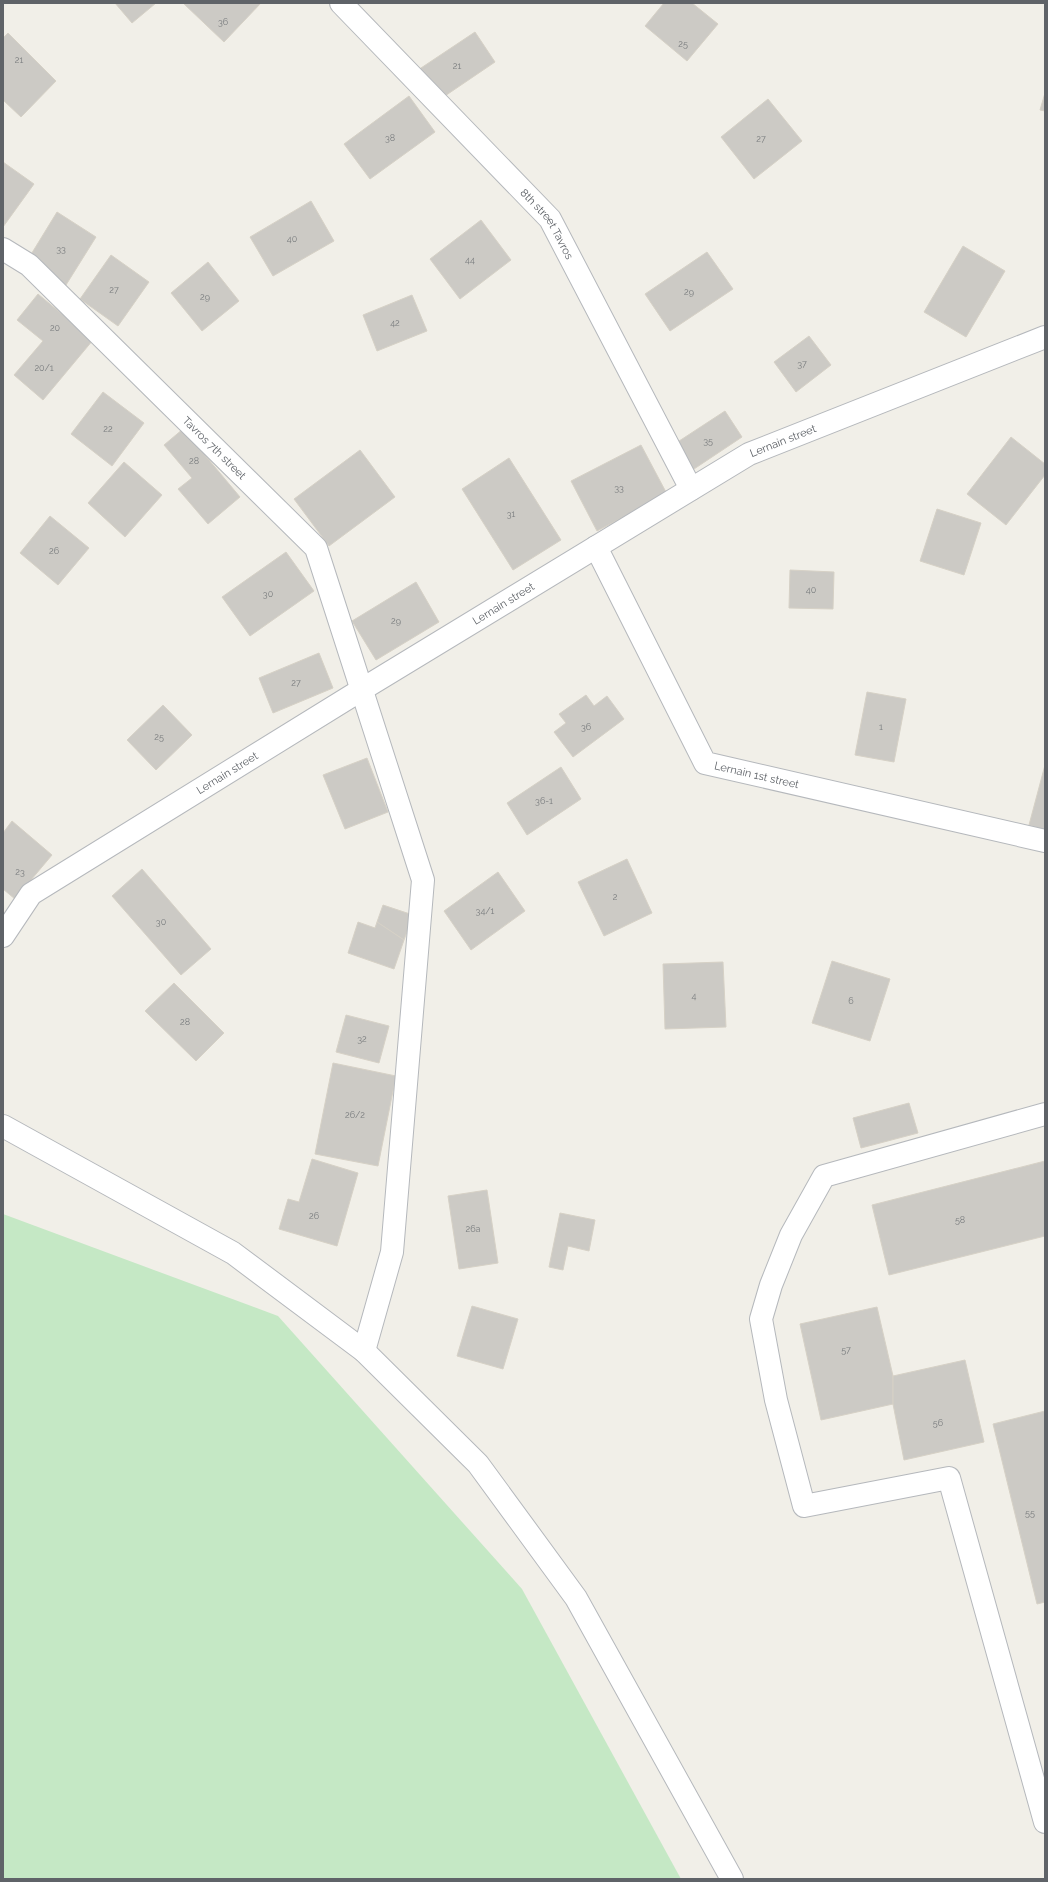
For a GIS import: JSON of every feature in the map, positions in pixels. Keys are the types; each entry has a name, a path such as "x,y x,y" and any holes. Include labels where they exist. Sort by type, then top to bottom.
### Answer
{"street":[{"name":"8th street Tavros","path":"341,3 550,219 691,489"},
{"name":"Tavros 7th street","path":"3,250 29,265 316,548 423,880 392,1252 364,1351"},
{"name":"Lernain street","path":"3,936 31,894 361,690 749,454 1045,337"},
{"name":"Lernain 1st street","path":"596,547 705,763 1045,841"},
{"path":"1045,1114 824,1176 791,1235 771,1285 761,1319 776,1400 804,1506 949,1478 1039,1780 1045,1822"},
{"path":"3,1126 233,1253 364,1351 478,1464 576,1598 732,1879"}],"green space":[{"path":"3,1214 278,1316 522,1589 681,1879 3,1879"}],"building":[{"path":"115,3 156,3 132,23"},
{"path":"183,3 261,3 224,42"},
{"path":"664,3 692,3 718,24 687,61 645,26"},
{"path":"475,32 495,62 439,100 418,70"},
{"path":"8,33 56,81 21,117 3,100 3,38"},
{"path":"1045,93 1045,111 1040,110"},
{"path":"409,96 435,132 370,179 344,144"},
{"path":"768,99 802,141 754,179 721,137"},
{"path":"3,162 34,184 3,227"},
{"path":"311,201 334,241 273,276 250,237"},
{"path":"57,212 96,237 66,285 27,261"},
{"path":"481,220 511,260 460,299 430,259"},
{"path":"963,246 1005,271 966,337 924,312"},
{"path":"707,252 733,289 670,331 645,294"},
{"path":"111,255 149,282 118,326 80,299"},
{"path":"208,262 239,301 202,331 171,293"},
{"path":"38,294 93,340 43,400 14,375 43,341 17,320"},
{"path":"412,295 427,331 377,351 363,315"},
{"path":"809,336 831,365 796,392 774,362"},
{"path":"103,392 144,423 112,466 71,434"},
{"path":"725,411 742,437 691,471 673,445"},
{"path":"183,429 240,497 208,524 178,489 192,478 164,445"},
{"path":"1011,437 1045,464 1045,475 1006,525 967,494"},
{"path":"641,445 667,494 597,531 571,481"},
{"path":"360,450 395,497 329,546 294,499"},
{"path":"509,458 561,540 513,570 462,489"},
{"path":"124,462 162,495 125,537 88,503"},
{"path":"937,509 981,523 964,575 920,561"},
{"path":"50,516 89,548 58,585 20,553"},
{"path":"286,552 314,591 250,636 222,597"},
{"path":"790,570 834,572 833,609 789,608"},
{"path":"416,582 439,622 376,660 352,621"},
{"path":"319,653 333,688 273,713 259,678"},
{"path":"867,692 906,699 894,762 855,755"},
{"path":"586,695 594,706 607,696 624,719 573,757 554,732 566,723 559,714"},
{"path":"163,705 192,735 156,770 127,740"},
{"path":"367,758 388,812 345,829 323,775"},
{"path":"1045,765 1045,830 1029,825"},
{"path":"561,767 581,799 527,835 507,803"},
{"path":"12,821 52,855 15,899 3,889 3,833"},
{"path":"627,859 652,913 604,936 578,882"},
{"path":"142,869 211,949 181,975 112,896"},
{"path":"498,872 525,911 471,950 444,911"},
{"path":"383,905 413,915 404,940 377,922"},
{"path":"358,922 375,928 377,922 404,940 394,969 348,953"},
{"path":"832,961 890,979 870,1041 812,1023"},
{"path":"723,962 726,1027 665,1029 663,964"},
{"path":"174,983 224,1033 196,1061 145,1011"},
{"path":"346,1015 389,1026 379,1063 336,1052"},
{"path":"333,1063 396,1076 378,1166 315,1154"},
{"path":"909,1103 918,1133 861,1148 853,1118"},
{"path":"312,1159 358,1173 337,1246 279,1229 288,1199 299,1202"},
{"path":"1045,1161 1045,1236 889,1275 872,1205"},
{"path":"487,1190 498,1263 459,1269 448,1196"},
{"path":"560,1213 595,1220 589,1251 568,1246 563,1270 549,1267"},
{"path":"472,1306 518,1319 503,1369 457,1356"},
{"path":"877,1307 893,1376 893,1404 821,1420 800,1324"},
{"path":"965,1360 984,1442 904,1460 893,1404 893,1376"},
{"path":"1045,1411 1045,1602 1037,1604 993,1424"}]}
